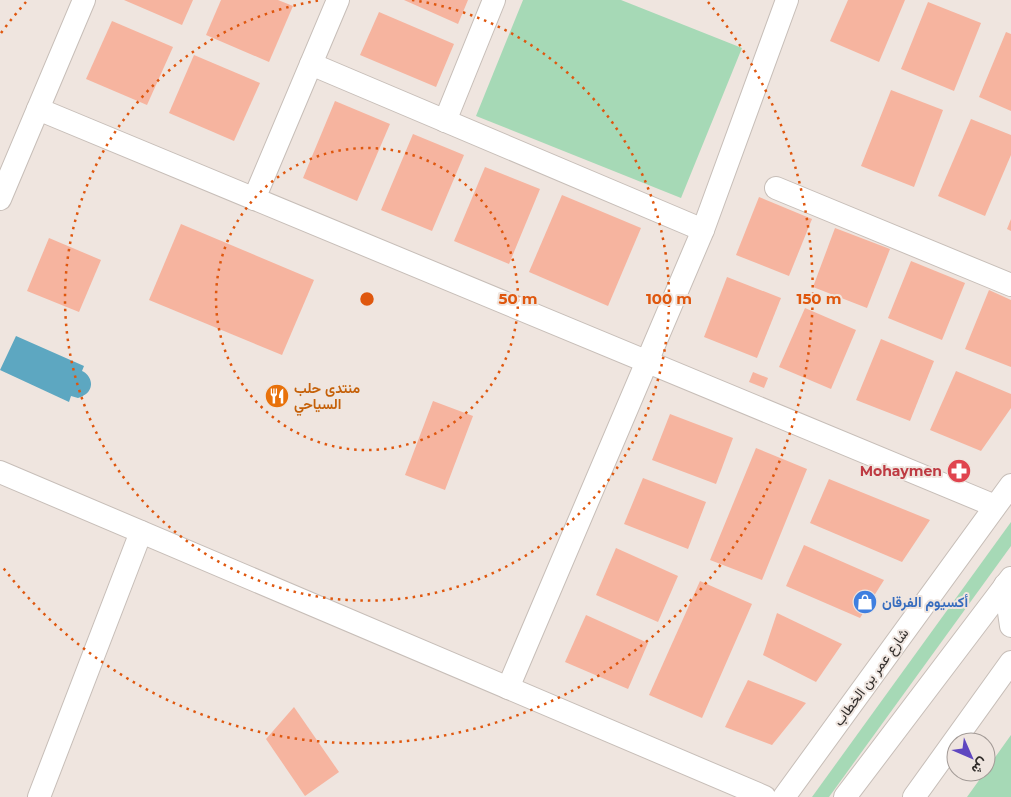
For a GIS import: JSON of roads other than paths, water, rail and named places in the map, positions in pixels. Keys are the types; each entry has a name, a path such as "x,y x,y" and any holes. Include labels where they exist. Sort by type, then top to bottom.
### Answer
{"street":[{"path":"0,199 84,0"},
{"path":"254,199 338,0"},
{"path":"445,121 494,0"},
{"path":"508,688 703,230 787,0"},
{"path":"311,64 703,230"},
{"path":"38,109 995,506"},
{"path":"776,188 1011,285"},
{"path":"0,472 766,797"},
{"name":"شارع عمر بن الخطاب","path":"784,797 1011,485"},
{"path":"39,797 140,532"},
{"path":"1008,582 1011,626"},
{"path":"844,797 1008,582"},
{"path":"914,797 1011,662"}],"water":[{"path":"16,336 84,366 82,371 88,375 91,381 89,391 78,398 71,396 69,402 0,370"}],"place":[{"name":"منتدى حلب السياحي","path":"277,396"},
{"name":"Mohaymen","path":"959,471"},
{"name":"أكسيوم الفرقان","path":"865,602"}]}
